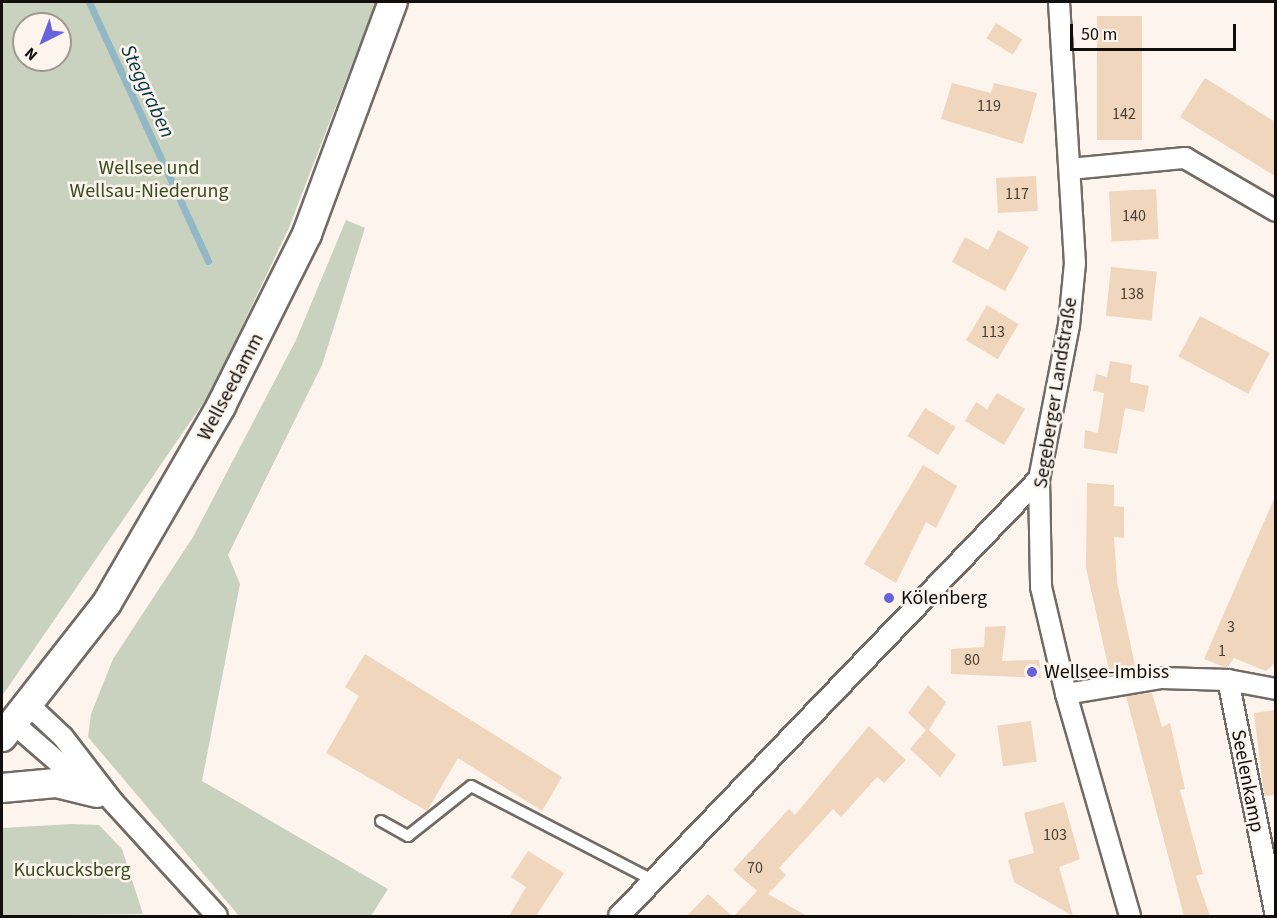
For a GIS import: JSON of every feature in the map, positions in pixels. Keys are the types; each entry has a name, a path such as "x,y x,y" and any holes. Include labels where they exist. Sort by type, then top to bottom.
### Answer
{"main road":[{"name":"Wellseedamm","path":"15,722 107,603 216,416 287,282 393,2"},
{"path":"2,788 56,783 105,798"}],"street":[{"name":"Segeberger Landstraße","path":"1059,2 1075,262 1070,314 1039,479 1041,587 1066,694 1130,916"},
{"path":"1070,169 1185,158 1275,211"},
{"path":"619,916 1039,479"},
{"path":"1066,694 1162,678 1228,680 1275,688"},
{"name":"Seelenkamp","path":"1228,680 1275,916"},
{"path":"15,722 105,798 217,916"}],"lane":[{"path":"381,821 408,836 471,786 654,881"}],"green space":[{"name":"Wellsee und Wellsau-Niederung","path":"2,2 376,2 288,230 210,393 2,696"},
{"path":"346,220 365,228 322,365 228,555 240,584 202,781 388,889 371,916 239,916 88,737 91,714 113,659 193,537 296,340"},
{"name":"Kuckucksberg","path":"72,824 99,825 122,849 143,914 2,916 2,828"}],"building":[{"path":"1097,16 1142,16 1142,140 1097,140"},
{"path":"996,23 1022,39 1013,55 986,38"},
{"path":"1205,78 1275,122 1275,176 1180,117"},
{"path":"952,83 991,93 994,83 1037,93 1023,144 941,119"},
{"path":"1036,176 1038,211 998,213 996,178"},
{"path":"1156,189 1159,239 1112,241 1109,191"},
{"path":"998,230 1029,247 1005,291 952,262 965,237 988,250"},
{"path":"1111,267 1157,272 1152,321 1106,316"},
{"path":"987,305 1019,324 998,359 966,340"},
{"path":"1200,316 1270,353 1248,394 1178,357"},
{"path":"1110,361 1132,365 1130,382 1149,386 1144,412 1125,408 1117,454 1084,448 1085,430 1098,433 1104,393 1093,391 1096,374 1107,377"},
{"path":"997,393 1025,409 1004,445 965,421 976,402 987,409"},
{"path":"925,408 956,427 938,455 908,436"},
{"path":"923,465 957,486 936,528 926,522 896,583 864,564"},
{"path":"1087,483 1114,485 1114,506 1124,507 1124,538 1114,537 1117,582 1136,670 1110,674 1086,568"},
{"path":"1274,499 1275,663 1266,671 1234,658 1227,668 1204,659"},
{"path":"1006,626 1002,661 1039,660 1041,678 951,674 951,649 984,647 985,627"},
{"path":"365,654 562,777 542,811 458,758 427,811 326,753 359,696 345,687"},
{"path":"928,685 946,702 929,730 956,755 940,777 910,749 926,730 908,713"},
{"path":"1152,693 1162,727 1170,723 1185,789 1180,790 1203,874 1196,876 1210,916 1184,916 1126,696"},
{"path":"1275,710 1275,795 1264,796 1254,713"},
{"path":"1031,721 1037,762 1003,766 997,726"},
{"path":"869,726 906,760 884,783 877,777 841,817 833,809 779,868 786,875 768,894 807,916 734,916 757,891 733,870 789,809 795,815"},
{"path":"1064,802 1080,859 1059,867 1073,916 1014,882 1008,860 1034,853 1024,813"},
{"path":"528,851 564,873 536,916 509,916 526,887 511,877"},
{"path":"708,894 732,916 687,916"}],"waterway":[{"name":"Steggraben","path":"89,2 208,261"}],"place":[{"name":"Kölenberg","path":"889,598"},
{"name":"Wellsee-Imbiss","path":"1032,672"}]}
